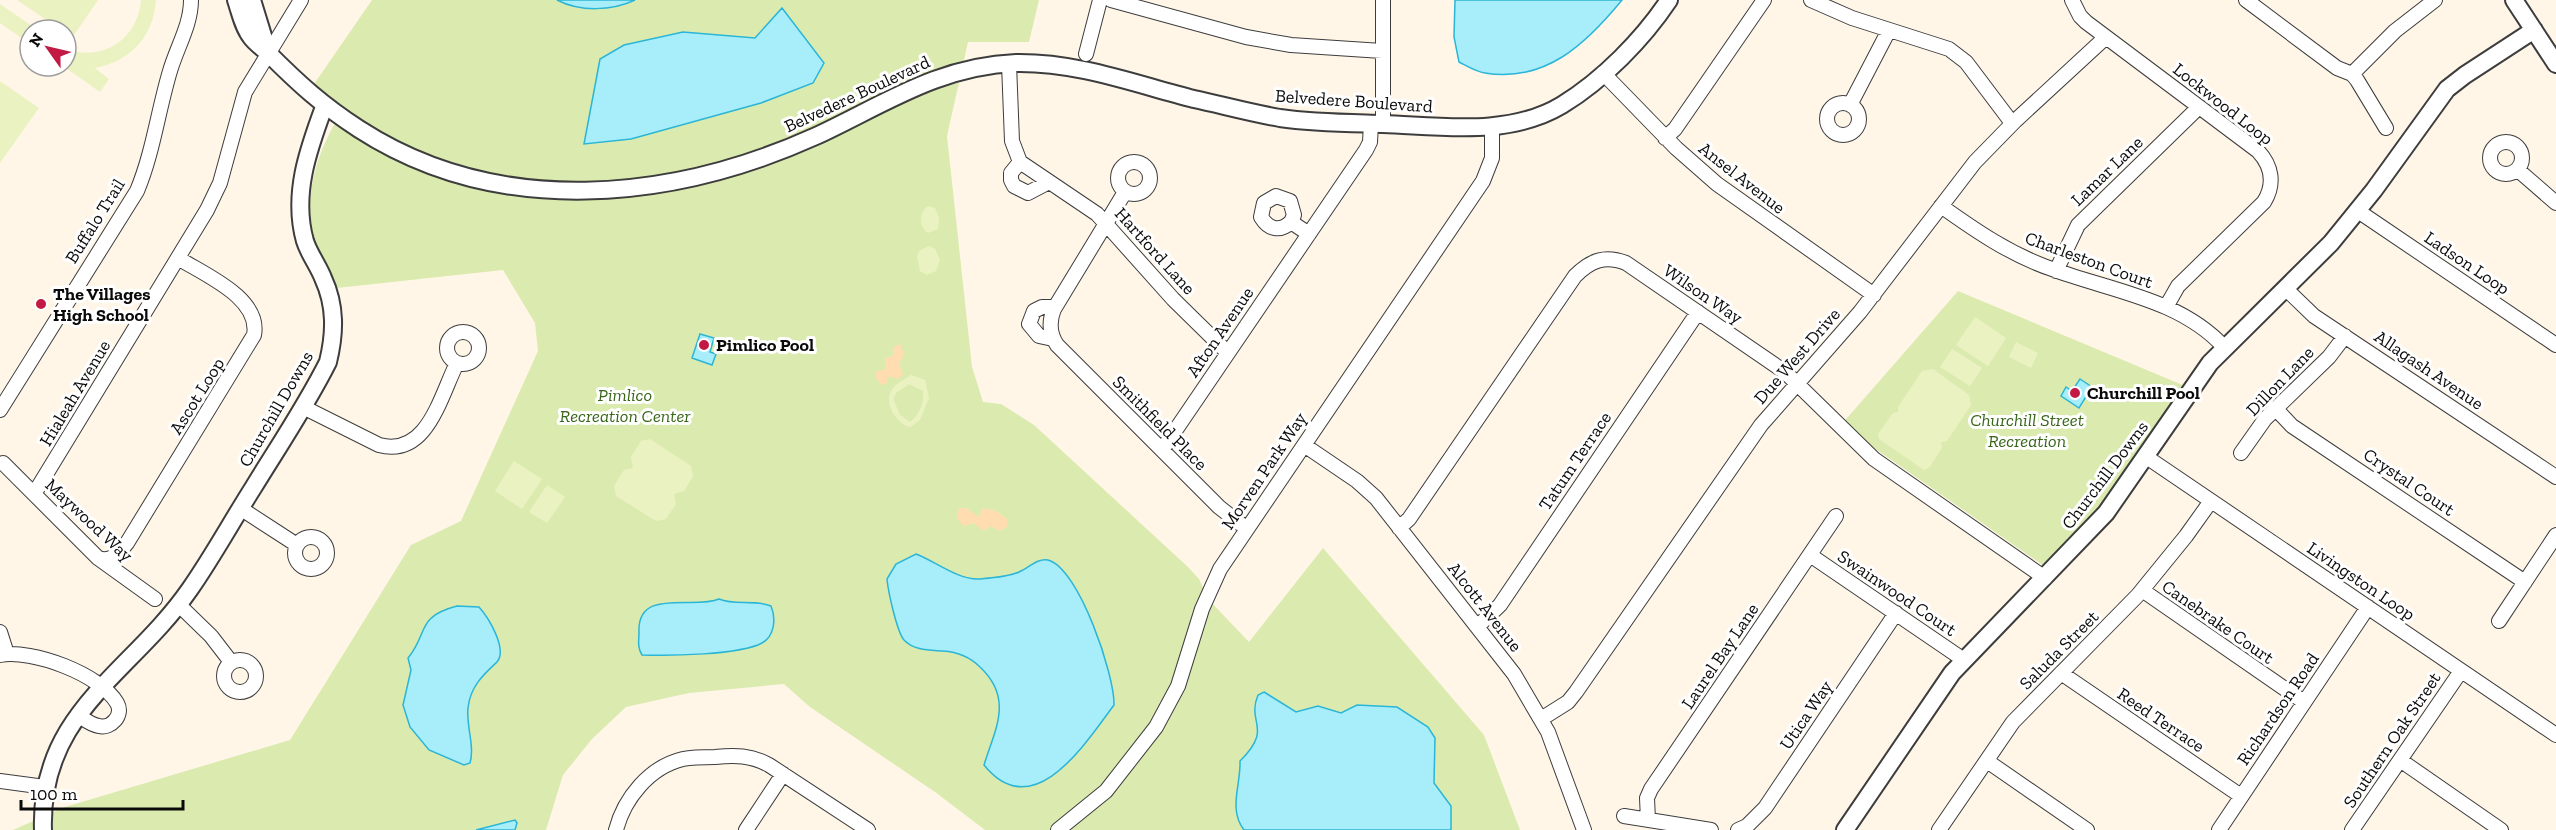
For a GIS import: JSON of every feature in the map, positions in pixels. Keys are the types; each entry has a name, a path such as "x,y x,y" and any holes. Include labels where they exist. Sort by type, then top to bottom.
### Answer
{"street":[{"name":"Buffalo Trail","path":"0,410 137,191 148,160 170,73 190,19 191,0"},
{"name":"Belvedere Boulevard","path":"236,0 251,37 324,107 402,153 486,182 526,189 577,192 629,190 721,172 776,153 820,134 906,89 979,67 1009,64 1082,68 1188,97 1278,118 1377,124 1492,126 1528,119 1561,105 1603,73 1639,39 1670,0"},
{"name":"Belvedere Boulevard","path":"252,0 268,52"},
{"name":"Hialeah Avenue","path":"34,494 207,210 220,183 245,92 301,0"},
{"path":"1086,54 1100,0"},
{"path":"1111,0 1246,37 1291,45 1382,51"},
{"name":"Afton Avenue","path":"1162,450 1370,142 1377,124 1383,0"},
{"path":"1665,138 1676,129 1764,0"},
{"path":"1811,0 1889,30 1939,44 1958,55 2012,123"},
{"name":"Lockwood Loop","path":"2072,0 2080,16 2265,159 2271,175 2271,186 2264,202 2178,286 2166,307"},
{"path":"2246,0 2337,68 2352,74 2386,128"},
{"path":"2352,74 2421,4 2435,0"},
{"path":"2514,0 2556,64"},
{"path":"1850,105 1889,30"},
{"name":"Churchill Downs","path":"1845,830 1942,685 2106,513 2196,380 2224,347 2286,289 2358,211 2447,89 2464,75 2534,30"},
{"name":"Due West Drive","path":"1541,718 1568,702 1584,682 1746,446 1874,295 1975,162 2012,123 2106,37"},
{"path":"1009,64 1012,141 1020,162 1011,173 1011,180 1021,190 1028,192 1049,182"},
{"name":"Ansel Avenue","path":"1603,73 1665,138 1740,203 1874,295"},
{"name":"Churchill Downs","path":"44,830 45,787 59,744 78,715 179,605 303,407 328,362 335,325 331,299 305,240 300,195 306,160 324,107"},
{"name":"Lamar Lane","path":"2056,271 2078,225 2199,107"},
{"name":"Morven Park Way","path":"1058,830 1106,791 1156,727 1178,686 1210,589 1246,529 1483,182 1492,158 1492,126"},
{"name":"Hartford Lane","path":"1020,162 1087,206 1173,299 1228,353"},
{"path":"2518,170 2556,202"},
{"path":"1053,339 1051,318 1055,307 1125,192"},
{"name":"Charleston Court","path":"1941,206 1999,244 2056,271 2166,307 2208,331 2224,347"},
{"name":"Ladson Loop","path":"2358,211 2556,345"},
{"path":"1291,222 1309,234"},
{"name":"Ascot Loop","path":"98,558 104,560 113,557 128,543 254,335 255,317 250,307 178,258"},
{"name":"Wilson Way","path":"1399,528 1408,519 1575,276 1586,265 1612,258 1626,263 1799,382 1860,448 2045,578"},
{"name":"Allagash Avenue","path":"2286,289 2302,307 2556,477"},
{"name":"Smithfield Place","path":"1055,307 1042,307 1034,311 1029,324 1039,336 1053,339 1219,507 1246,529"},
{"name":"Tatum Terrace","path":"1478,626 1500,605 1698,312"},
{"name":"Dillon Lane","path":"2241,453 2275,408 2329,357 2345,336"},
{"path":"303,407 379,445 392,449 405,446 426,430 457,363"},
{"name":"Crystal Court","path":"2275,408 2292,426 2525,582"},
{"name":"Alcott Avenue","path":"1304,445 1366,488 1514,674 1541,718 1584,830"},
{"name":"Livingston Loop","path":"2145,456 2556,735"},
{"name":"Maywood Way","path":"3,463 98,558 155,598"},
{"name":"Saluda Street","path":"1939,830 2013,722 2142,590 2211,501"},
{"path":"240,508 297,545"},
{"name":"Laurel Bay Lane","path":"1648,820 1647,798 1652,789 1836,516"},
{"path":"2499,621 2556,535"},
{"name":"Swainwood Court","path":"1810,555 1965,660"},
{"name":"Canebrake Court","path":"2142,590 2304,702"},
{"path":"179,605 203,627 231,662"},
{"name":"Richardson Road","path":"2219,830 2368,608"},
{"name":"Utica Way","path":"1738,830 1747,826 1765,808 1896,613"},
{"path":"0,632 4,654 25,654 56,662 86,677 116,701 119,708 114,722 101,727 78,715"},
{"name":"Southern Oak Street","path":"2352,830 2461,670"},
{"name":"Reed Terrace","path":"2061,673 2241,796"},
{"path":"616,830 624,807 633,794 647,779 671,763 684,759 743,756 756,758 868,830"},
{"path":"2400,760 2501,830"},
{"path":"1987,761 2082,829"},
{"path":"746,830 783,774"},
{"path":"0,781 45,787"},
{"path":"1624,816 1711,830"},
{"path":"2475,830 2483,818"}],"green space":[{"path":"17,0 98,0 78,29 78,18 43,18"},
{"path":"141,0 156,0 151,25 138,45 119,60 95,68 109,79 100,92 78,77 78,52 93,52 116,44 126,36 138,14"},
{"name":"Pimlico Recreation Center","path":"372,0 1039,0 1029,42 968,42 947,136 972,367 983,402 1001,404 1034,425 1188,567 1199,579 1208,599 1249,642 1323,548 1484,735 1520,830 1072,830 1061,823 1053,830 985,830 935,792 810,707 784,684 689,693 626,707 592,739 563,775 546,830 13,830 65,807 290,740 411,545 461,521 538,351 535,323 503,270 337,288 320,257 310,222 311,189 319,157 341,114 310,90"},
{"path":"0,4 20,18 18,18 18,36 0,23"},
{"path":"0,81 39,108 0,163"},
{"path":"928,206 935,208 939,218 938,229 928,233 923,227 921,216"},
{"path":"929,246 935,249 940,260 936,271 927,275 920,271 917,257 919,251"},
{"name":"Churchill Street Recreation","path":"1958,291 2185,386 2115,489 2047,568 1841,425"},
{"path":"1975,317 2006,338 1988,366 1956,345"},
{"path":"2016,342 2038,353 2031,368 2009,357"},
{"path":"1952,349 1982,368 1970,386 1940,367"},
{"path":"1933,369 1969,395 1971,405 1947,441 1941,442 1942,448 1929,468 1924,470 1879,439 1878,434 1893,413 1898,412 1898,407 1922,371"},
{"path":"911,375 925,380 929,398 920,420 910,427 896,418 889,402 889,396 893,388","holes":["909,384 923,391 921,408 910,422 900,415 893,399 897,392"]},
{"path":"650,439 691,466 693,476 684,491 674,494 676,504 666,519 656,521 616,496 614,486 624,470 633,468 631,457 641,441"},
{"path":"514,461 542,479 522,509 495,491"},
{"path":"547,485 565,497 547,523 529,512"}],"sand":[{"path":"900,344 904,354 899,364 903,375 898,379 889,376 886,384 881,385 875,372 885,369 885,358 893,356 894,347"},
{"path":"959,508 966,508 979,517 982,509 989,509 1006,518 1007,527 1000,531 991,526 984,531 974,523 964,526 957,519"}],"water":[{"path":"557,0 635,0 626,4 596,9 576,7"},
{"path":"1455,0 1622,0 1594,31 1562,57 1527,72 1507,75 1482,72 1459,62 1454,37"},
{"path":"782,8 824,63 813,83 761,103 631,139 584,144 600,59 624,45 683,32 755,38"},
{"name":"Pimlico Pool","path":"700,334 714,338 710,352 716,354 712,365 692,358"},
{"name":"Churchill Pool","path":"2080,379 2092,387 2079,408 2061,396 2066,387 2072,391"},
{"path":"916,554 955,573 979,579 1010,575 1037,562 1048,560 1060,567 1083,602 1102,648 1113,691 1114,705 1073,757 1039,783 1021,787 1002,782 984,765 997,727 999,703 997,691 980,667 959,654 913,646 901,636 893,611 887,579 896,564"},
{"path":"719,599 771,606 774,621 770,636 762,643 738,650 686,655 642,655 639,646 639,632 641,618 647,609 669,603 708,602"},
{"path":"457,606 479,607 496,633 500,649 497,662 478,682 471,694 468,715 471,756 470,763 464,765 429,750 410,727 403,705 411,670 408,658 429,621 444,610"},
{"path":"1264,692 1296,712 1318,706 1341,713 1357,705 1397,707 1428,727 1435,738 1434,783 1451,806 1451,830 1244,830 1239,822 1236,805 1240,761 1255,740 1257,726 1255,705 1258,695"},
{"path":"515,820 517,823 515,830 476,830"}],"place":[{"name":"The Villages High School","path":"41,304"},
{"name":"Pimlico Pool","path":"704,345"},
{"name":"Churchill Pool","path":"2075,393"}]}
